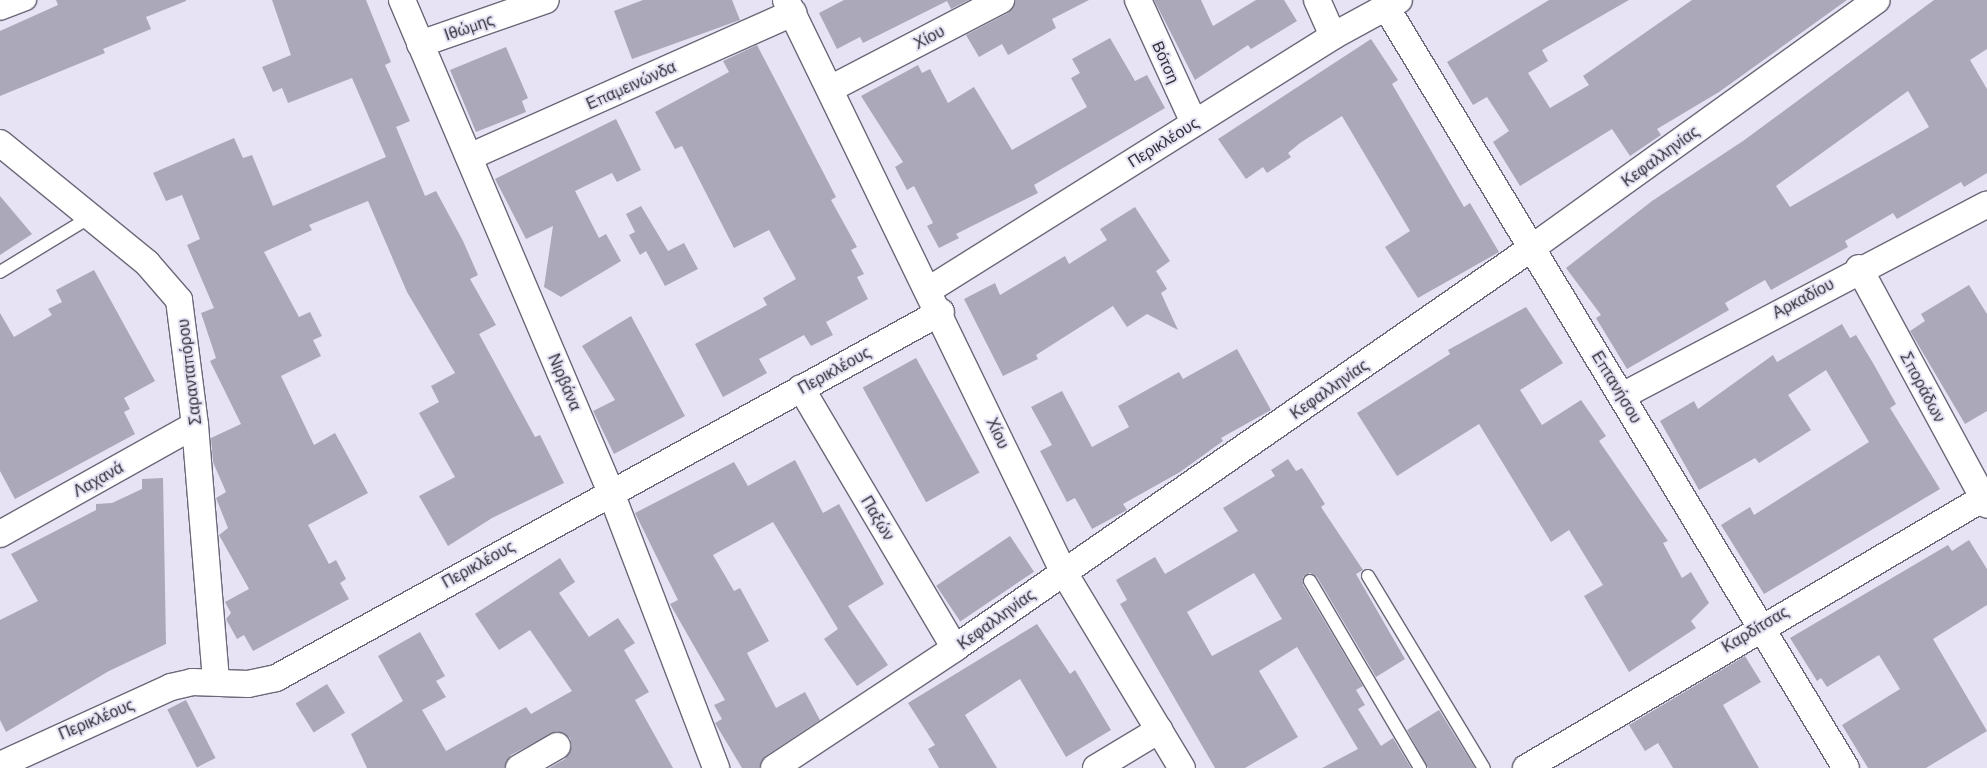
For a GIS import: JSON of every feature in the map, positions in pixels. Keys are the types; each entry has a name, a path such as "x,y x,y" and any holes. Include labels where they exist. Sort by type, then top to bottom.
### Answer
{"street":[{"path":"0,10 26,0"},
{"name":"Νιρβάνα","path":"402,0 610,490 716,768"},
{"name":"Ιθώμης","path":"420,44 546,0"},
{"name":"Χίου","path":"830,89 1001,0"},
{"name":"Βότση","path":"1138,0 1194,123"},
{"path":"1316,0 1333,36"},
{"name":"Κεφαλληνίας","path":"774,768 955,648 1063,571 1532,248 1877,0"},
{"name":"Περικλέους","path":"0,766 171,687 216,682 248,684 276,678 610,490 801,388 936,300 1194,123 1333,36 1392,4"},
{"name":"Επτανήσου","path":"1392,4 1532,248 1762,624 1846,768"},
{"name":"Χίου","path":"790,6 936,300 1063,571 1182,768"},
{"name":"Επαμεινώνδα","path":"469,157 790,6"},
{"name":"Σαρανταπόρου","path":"0,143 147,263 179,300 195,425 216,682"},
{"name":"Αρκαδίου","path":"1622,396 1859,268 1987,204"},
{"name":"Σποράδων","path":"1859,268 1986,499"},
{"name":"Παξών","path":"801,388 955,648"},
{"name":"Λαχανά","path":"0,534 195,425"},
{"name":"Καρδίτσας","path":"1526,768 1762,624 1986,499"},
{"path":"1096,768 1159,730"},
{"path":"519,768 557,746"}],"lane":[{"path":"0,272 90,217"},
{"path":"1368,576 1484,768"},
{"path":"1310,581 1420,768"}],"building":[{"path":"56,0 186,1 146,17 151,29 103,49 105,53 0,96 0,31 58,5"},
{"path":"272,0 366,0 391,62 385,65 410,121 396,127 425,196 436,191 463,241 478,275 470,279 496,325 479,334 535,437 540,435 564,483 492,518 448,546 419,496 455,477 419,413 439,402 431,386 455,373 407,292 368,201 309,225 312,230 264,252 299,317 310,312 322,336 313,340 321,356 281,376 314,445 335,433 368,493 308,525 329,564 336,560 346,579 340,583 349,599 253,651 244,635 237,639 226,619 231,613 225,602 249,589 219,535 228,528 216,498 226,492 213,462 211,438 241,424 210,361 216,358 201,313 214,308 187,245 200,239 182,195 166,201 153,173 234,138 243,158 252,155 273,206 386,157 352,78 288,103 282,88 273,92 262,67 291,55"},
{"path":"643,0 732,0 740,20 632,59 614,11"},
{"path":"844,0 969,0 951,9 947,1 863,43 860,37 837,49 819,13"},
{"path":"1016,0 1089,0 1052,19 1056,28 1008,55 1002,44 979,57 966,35 1008,13"},
{"path":"1154,0 1201,0 1213,26 1256,0 1284,0 1297,21 1251,49 1248,45 1195,80"},
{"path":"1549,0 1629,0 1542,50 1548,61 1528,73 1550,108 1589,85 1583,76 1692,0 1847,0 1719,92 1657,129 1661,135 1630,156 1612,129 1520,186 1493,142 1509,131 1487,97 1473,105 1447,62"},
{"path":"1934,0 1987,0 1987,49 1970,60 1987,89 1987,173 1964,187 1961,182 1897,219 1893,213 1845,241 1848,247 1771,290 1765,280 1725,303 1729,310 1627,369 1596,318 1601,315 1566,268 1652,201 1743,141","holes":["1908,91 1929,127 1790,207 1776,186"]},
{"path":"1110,38 1135,81 1147,75 1165,108 1034,185 1038,193 956,234 959,238 939,248 927,226 933,223 914,186 907,190 895,167 903,162 861,96 918,65 922,73 930,69 948,103 974,87 1012,150 1087,107 1071,78 1080,73 1072,59"},
{"path":"1371,39 1398,80 1392,84 1464,207 1470,203 1499,252 1418,298 1385,247 1410,231 1342,116 1300,143 1288,153 1291,157 1267,173 1263,167 1246,179 1218,139"},
{"path":"757,45 836,197 831,200 857,247 851,250 864,274 857,277 868,299 826,322 833,335 811,346 804,335 759,359 767,373 723,397 695,344 767,305 763,298 796,279 769,230 734,248 682,146 675,149 655,112 729,72 723,61"},
{"path":"506,47 528,98 522,101 526,112 476,132 450,70"},
{"path":"616,119 641,170 617,182 612,173 575,191 599,238 606,234 621,261 561,297 544,287 553,226 526,239 495,179"},
{"path":"0,196 32,234 0,255"},
{"path":"641,206 668,251 684,243 698,269 665,286 646,251 640,255 629,235 635,232 626,214"},
{"path":"1135,207 1170,261 1156,271 1167,289 1161,293 1178,330 1147,314 1127,327 1113,306 1036,355 1038,359 1003,376 964,299 995,283 1000,295 1065,256 1069,264 1107,240 1100,229"},
{"path":"94,270 155,381 124,398 130,409 124,412 135,434 15,499 0,471 0,313 14,337 52,315 48,309 62,302 56,290"},
{"path":"1969,285 1987,314 1987,411 1965,424 1910,331 1925,321 1921,314"},
{"path":"1526,307 1563,363 1520,390 1542,425 1581,400 1606,436 1599,441 1668,541 1663,543 1682,578 1691,572 1709,603 1691,621 1696,628 1629,672 1584,596 1603,585 1569,530 1551,542 1479,424 1397,476 1357,413 1450,354 1448,350"},
{"path":"631,316 685,416 614,454 593,411 615,400 582,346"},
{"path":"1842,324 1850,338 1856,335 1873,363 1896,404 1890,408 1940,489 1764,594 1721,525 1750,507 1754,515 1869,442 1826,370 1788,395 1811,430 1759,463 1755,458 1699,490 1660,421 1694,401 1698,409 1773,355 1777,362"},
{"path":"1237,349 1271,410 1221,438 1223,441 1180,472 1123,504 1127,510 1092,529 1075,498 1067,502 1040,451 1052,445 1031,407 1062,391 1092,447 1129,427 1118,406 1179,372 1183,379"},
{"path":"916,358 980,473 926,502 863,388"},
{"path":"1288,459 1296,471 1302,468 1325,504 1321,507 1363,570 1356,574 1405,659 1376,677 1317,577 1310,573 1303,577 1303,585 1363,686 1356,690 1365,705 1358,709 1381,746 1393,738 1411,768 1322,768 1358,749 1297,647 1259,671 1298,737 1245,768 1215,768 1120,604 1127,600 1116,580 1155,557 1165,574 1238,531 1223,508 1275,476 1271,470","holes":["1254,573 1282,619 1212,656 1187,612"]},
{"path":"795,460 823,513 839,504 884,584 848,606 888,665 857,686 824,639 838,629 773,522 713,555 734,591 740,588 769,641 747,653 776,708 805,692 820,720 766,756 759,768 742,768 715,723 722,719 714,705 725,700 670,604 678,600 635,513 734,462 748,486"},
{"path":"163,478 166,644 109,671 6,732 0,720 0,620 38,601 11,554 96,510 96,504 112,503 142,489 142,479"},
{"path":"1010,536 1034,572 960,621 936,586"},
{"path":"1969,540 1987,569 1987,605 1933,639 1987,731 1926,768 1868,768 1842,725 1900,689 1879,655 1827,687 1821,678 1817,681 1790,638 1948,545 1952,551"},
{"path":"560,558 575,582 559,593 589,637 618,618 635,643 624,650 649,692 635,700 673,768 549,768 565,759 572,746 570,738 557,731 511,755 504,768 367,768 351,734 403,701 378,656 420,632 445,676 436,681 446,697 422,710 446,751 526,707 531,714 572,691 530,630 499,650 475,614"},
{"path":"1037,624 1070,674 1075,670 1111,730 1066,757 1020,679 965,715 997,768 939,768 928,749 935,745 908,703"},
{"path":"1745,656 1761,682 1723,705 1759,768 1673,768 1658,743 1645,751 1629,725"},
{"path":"327,684 345,713 314,732 296,704"},
{"path":"186,700 216,758 197,767 167,710"},
{"path":"1439,710 1475,768 1428,768 1407,730"}]}
